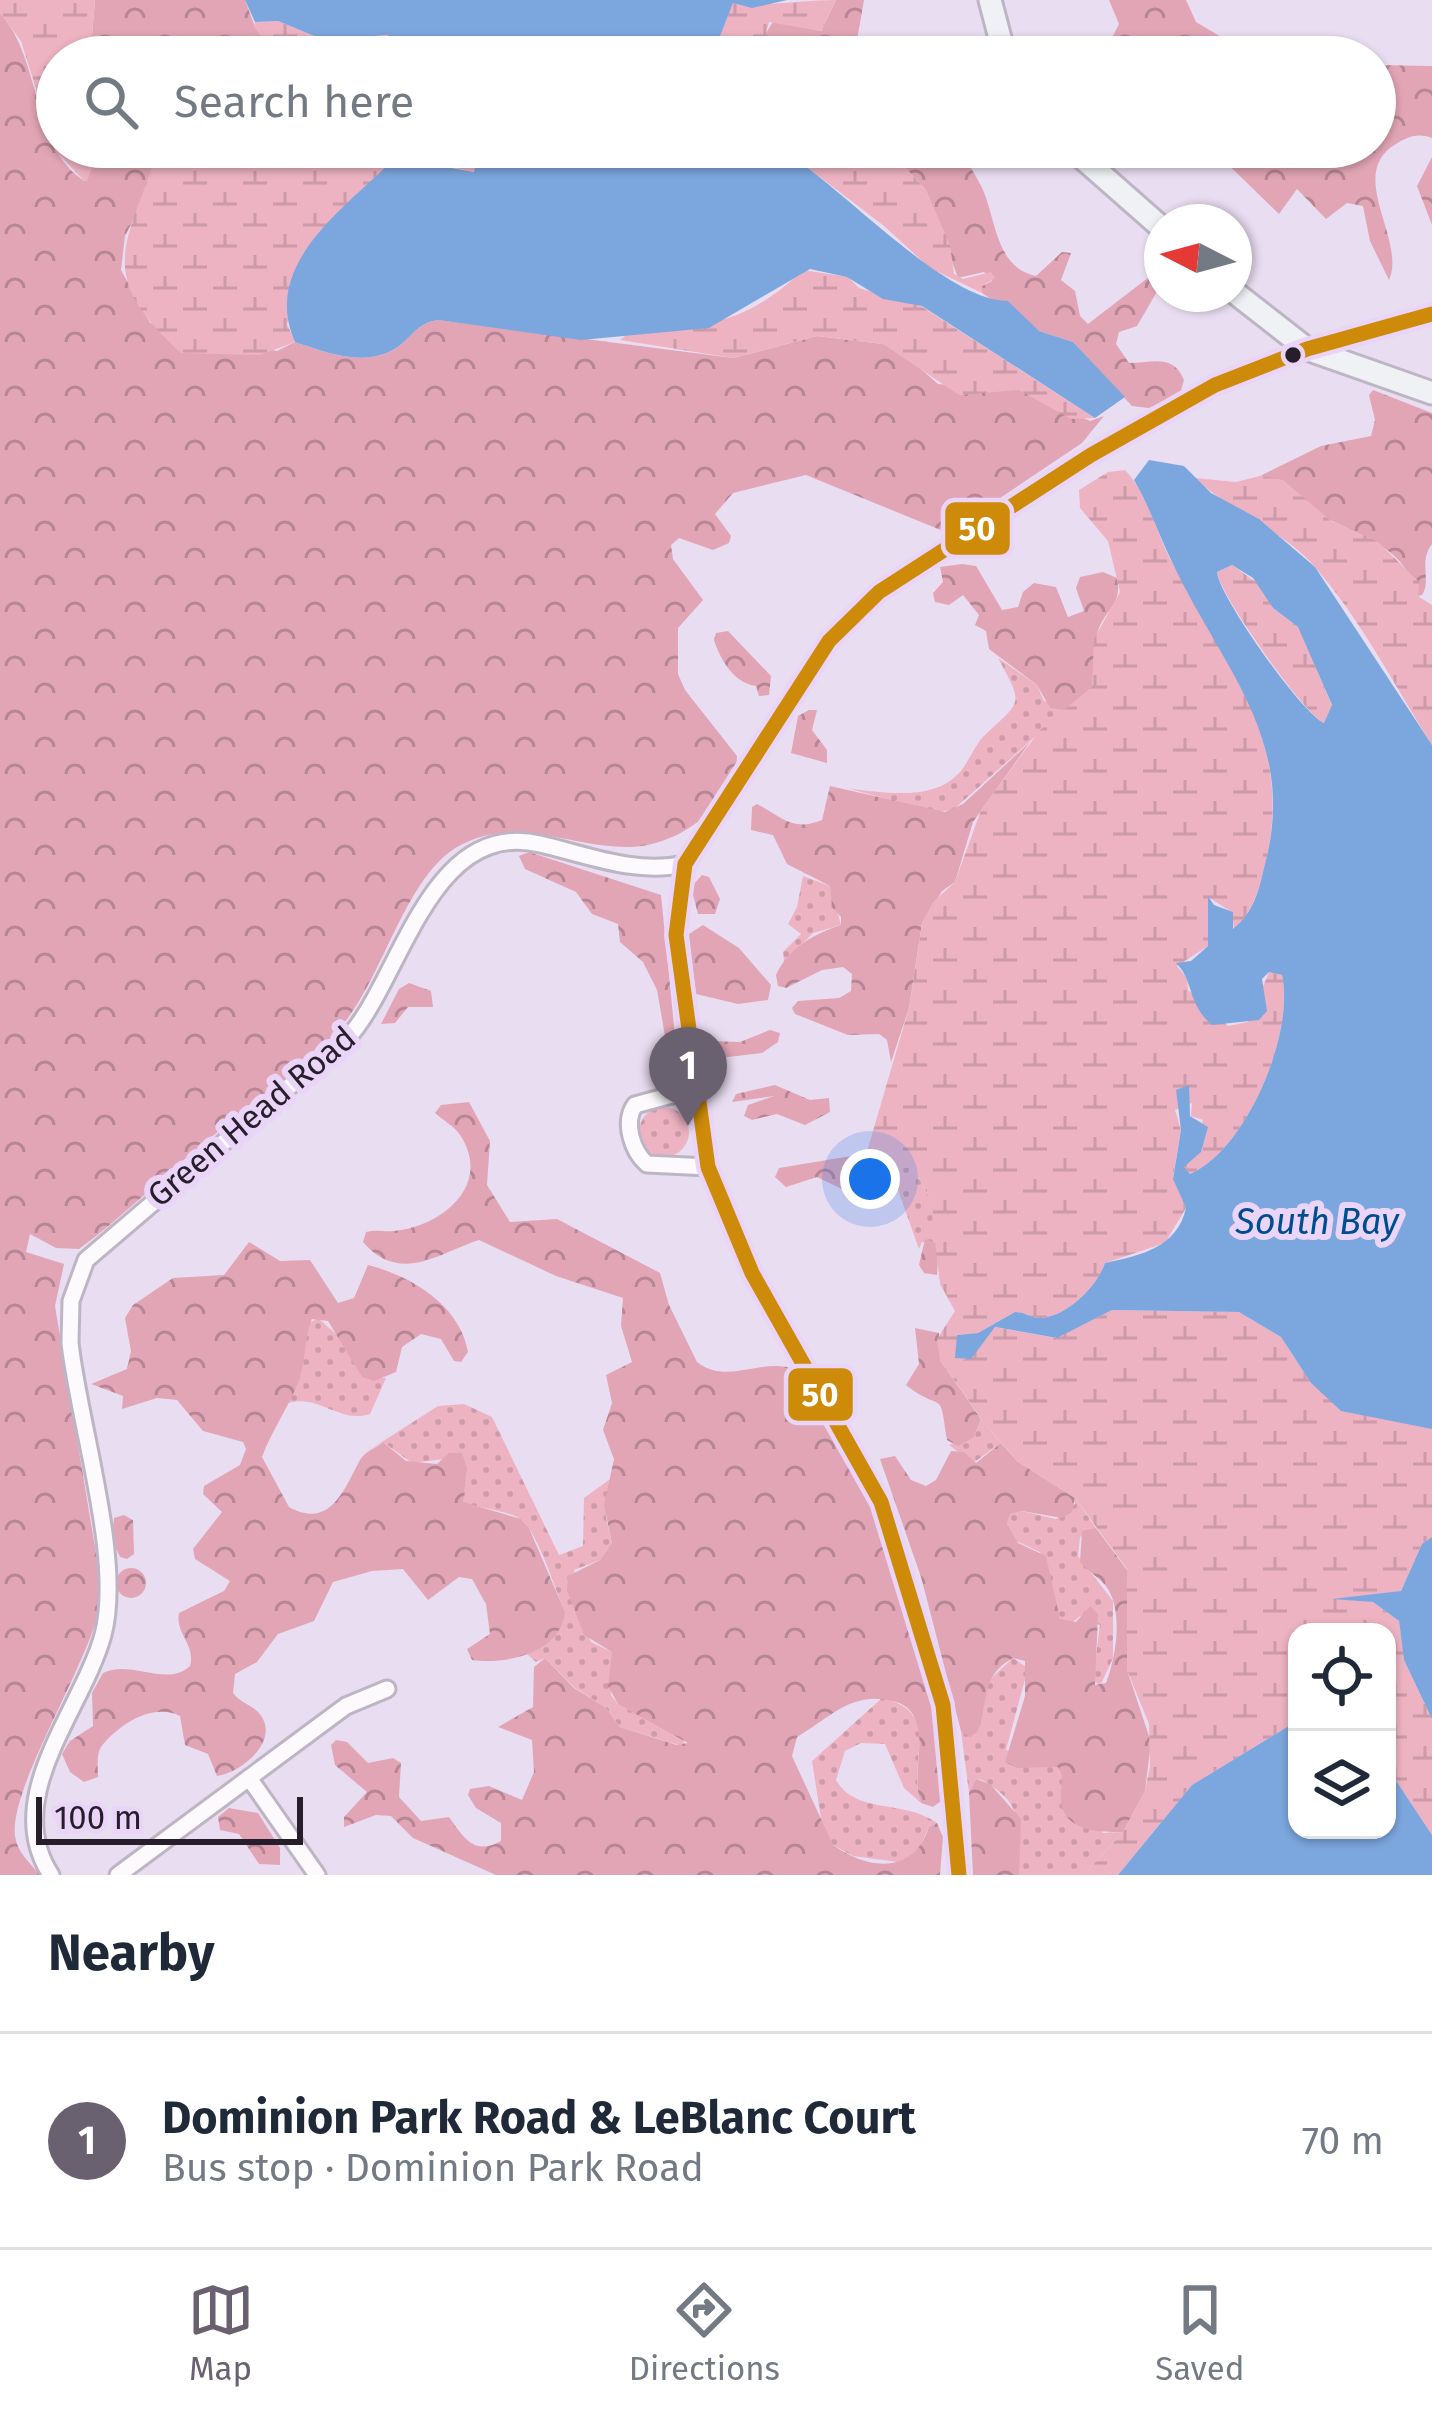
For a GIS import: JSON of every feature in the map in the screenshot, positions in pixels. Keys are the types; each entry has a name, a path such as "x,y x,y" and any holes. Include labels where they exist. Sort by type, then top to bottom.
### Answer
{"street":[{"path":"990,0 999,36"},
{"path":"1094,168 1144,212"},
{"path":"1252,306 1307,349 1432,393"},
{"path":"959,1875 943,1705 881,1502 752,1273 708,1167 676,935 685,864 829,641 857,610 1111,444 1231,378 1307,349 1432,314"},
{"name":"Green Head Road","path":"51,1875 32,1828 37,1785 96,1656 108,1614 104,1554 69,1330 74,1288 86,1260 352,1033 379,996 436,889 464,860 525,842 625,865 685,864"},
{"path":"694,1089 635,1105 629,1124 636,1151 647,1164 708,1167"},
{"path":"118,1875 346,1706 387,1689"},
{"path":"249,1778 317,1875"}],"green space":[{"path":"0,0 95,0 92,36 36,36 36,89 21,41 0,13"},
{"path":"95,0 245,0 262,36 92,36"},
{"path":"836,0 864,0 858,36 766,33 774,20 821,31"},
{"path":"836,0 821,31 769,22 766,33 770,36 720,36 733,3"},
{"path":"1109,0 1186,0 1196,22 1220,36 1113,36 1119,24"},
{"path":"0,13 24,55 36,94 36,168 69,168 86,182 92,168 154,168 147,194 125,236 121,270 150,323 277,351 295,342 361,358 387,353 421,326 438,320 733,358 817,336 899,350 938,384 1019,390 1090,421 1104,416 1082,443 948,533 806,475 733,493 715,514 731,536 729,543 713,550 679,538 671,545 673,559 703,600 678,628 678,674 685,690 737,756 734,774 714,807 683,832 645,845 605,846 520,832 478,838 457,847 423,881 358,1003 311,1057 79,1249 56,1248 30,1234 26,1252 64,1264 55,1306 103,1596 17,1814 16,1842 40,1875 0,1875"},
{"path":"278,21 314,36 261,36 255,22"},
{"path":"1396,65 1432,66 1432,138 1414,136 1396,144"},
{"path":"1432,157 1432,225 1417,186"},
{"path":"72,168 92,168 86,183"},
{"path":"152,168 430,168 367,186 319,232 287,324 295,342 260,355 181,353 135,300 125,256"},
{"path":"808,168 906,168 926,190 950,245 954,274 963,279 991,272 995,278 982,286 982,293 930,268"},
{"path":"906,168 971,168 1005,253 1023,271 1036,276 1062,252 1071,253 1061,280 1075,291 1080,316 1088,324 1144,281 1145,312 1137,326 1119,332 1116,344 1129,363 1161,361 1174,366 1184,380 1180,394 1149,408 1132,406 1073,342 1039,331 982,293 982,286 992,281 984,272 958,278 926,190"},
{"path":"1232,168 1378,168 1376,190 1391,246 1389,280 1370,241 1363,206 1347,203 1326,219 1297,189 1279,214"},
{"path":"803,270 848,277 859,288 921,306 1095,418 1071,419 1019,390 959,395 883,344 817,336 733,358 620,340 629,333 702,325 742,313"},
{"path":"1373,390 1432,413 1432,544 1426,557 1425,589 1418,596 1405,567 1384,548 1320,514 1283,484 1260,476 1321,446 1371,436 1375,420 1369,395"},
{"path":"1125,470 1141,493 1168,556 1236,674 1264,745 1271,783 1272,823 1251,908 1234,930 1232,912 1208,897 1208,946 1177,966 1187,978 1188,990 1228,1026 1248,1022 1269,972 1282,975 1281,1028 1262,1088 1247,1116 1211,1161 1190,1174 1184,1167 1203,1120 1191,1116 1192,1103 1175,1110 1181,1130 1173,1178 1186,1208 1165,1243 1105,1263 1089,1290 1052,1316 1015,1312 978,1333 957,1335 964,1360 994,1327 1056,1338 1112,1310 1239,1312 1281,1337 1311,1383 1432,1429 1432,1537 1422,1544 1401,1591 1349,1599 1373,1602 1399,1621 1404,1660 1432,1719 1432,1835 1396,1781 1396,1623 1288,1623 1288,1726 1192,1785 1118,1875 1084,1875 1123,1832 1145,1791 1150,1766 1149,1724 1127,1670 1127,1569 1075,1498 1017,1461 940,1360 937,1339 955,1311 940,1284 930,1198 913,1168 884,1168 866,1155 909,1008 922,923 933,902 955,882 981,810 1040,730 1092,687 1094,639 1120,592 1108,541 1080,508 1079,490 1108,472"},
{"path":"1260,476 1283,480 1331,521 1377,541 1419,582 1418,596 1432,605 1432,745 1362,630 1314,566 1195,478 1236,482"},
{"path":"1232,565 1260,585 1273,608 1299,628 1332,706 1324,723 1282,677 1231,603 1217,572"},
{"path":"976,566 1002,610 1018,607 1023,592 1034,583 1056,587 1068,617 1084,611 1076,588 1080,577 1103,572 1117,578 1116,600 1097,635 1093,685 1085,697 1065,710 1050,708 1037,685 989,649 986,631 975,625 979,615 963,595 949,605 935,602 933,593 943,582 940,567"},
{"path":"728,631 771,676 769,695 759,696 756,686 735,676 725,663 714,640 716,633"},
{"path":"998,658 1037,685 1044,701 1065,710 953,810 936,812 850,789 922,792 959,773 982,738 1013,707 1015,693"},
{"path":"817,710 812,730 827,750 827,763 791,753 798,716"},
{"path":"1030,742 973,822 955,882 942,891 922,923 909,1008 891,1062 887,1040 879,1034 848,1035 795,1014 792,1008 798,1001 839,998 851,991 852,974 843,967 822,970 786,988 778,986 776,975 795,949 841,925 841,917 832,907 830,886 787,864 773,835 751,830 752,807 757,804 795,824 812,823 822,820 830,786 945,812 963,804"},
{"path":"529,852 661,895 677,1056 668,1053 657,990 643,962 620,942 618,924 592,914 576,892 525,869 519,856"},
{"path":"702,875 709,877 720,899 715,914 698,914 691,887"},
{"path":"803,876 830,886 841,925 813,933 784,962 783,952 801,934 788,924"},
{"path":"703,925 739,948 771,985 768,1000 738,1004 696,994 689,934"},
{"path":"409,983 431,991 433,1007 408,1007 395,1023 381,1024 399,989"},
{"path":"770,1030 780,1033 778,1042 762,1053 720,1058 709,1048 711,1041 740,1042"},
{"path":"775,1085 810,1100 829,1098 830,1112 805,1125 777,1114 752,1120 744,1116 748,1105 774,1096 732,1102 736,1094"},
{"path":"469,1102 490,1141 487,1185 510,1222 557,1219 660,1273 669,1305 697,1362 721,1372 770,1366 795,1369 821,1408 874,1515 918,1639 941,1754 941,1801 933,1807 921,1803 918,1729 912,1713 899,1703 864,1700 842,1708 797,1737 792,1756 833,1845 861,1860 889,1863 913,1853 929,1827 937,1823 943,1837 940,1875 496,1875 413,1838 391,1816 376,1815 344,1827 344,1817 367,1792 335,1765 331,1745 336,1740 347,1742 368,1763 393,1758 401,1763 399,1797 421,1821 449,1817 477,1846 501,1841 501,1823 476,1808 468,1795 470,1789 489,1786 522,1800 534,1772 532,1740 498,1727 533,1707 534,1667 545,1658 574,1688 605,1707 620,1727 677,1745 688,1743 618,1704 608,1686 612,1652 584,1635 567,1590 568,1576 600,1560 612,1543 604,1505 614,1459 603,1430 612,1403 606,1375 632,1362 621,1326 623,1298 556,1276 479,1240 405,1264 377,1255 363,1242 366,1232 411,1228 443,1213 456,1201 470,1173 469,1156 459,1134 435,1113 441,1105"},
{"path":"664,1107 682,1114 689,1132 682,1150 664,1157 646,1150 639,1132 646,1114"},
{"path":"857,1155 862,1167 848,1192 817,1177 786,1187 775,1177 779,1168"},
{"path":"867,1160 884,1168 913,1168 930,1198 939,1244 922,1242 919,1249 898,1190 881,1180"},
{"path":"925,1239 939,1244 937,1275 924,1273 919,1265"},
{"path":"249,1242 280,1261 310,1260 338,1303 354,1298 368,1265 401,1277 444,1307 468,1352 461,1362 454,1361 441,1339 421,1334 402,1347 396,1372 374,1381 362,1377 328,1321 312,1319 300,1378 262,1457 289,1507 303,1513 326,1510 342,1494 362,1457 383,1442 406,1461 437,1464 449,1453 462,1453 467,1468 463,1502 521,1519 529,1528 565,1612 561,1626 554,1638 530,1653 472,1660 467,1649 490,1634 486,1604 472,1579 459,1577 428,1600 403,1569 372,1571 333,1582 314,1621 278,1634 257,1662 235,1674 233,1693 257,1711 266,1732 248,1761 217,1776 208,1754 185,1745 180,1716 158,1712 136,1718 108,1739 98,1754 98,1777 84,1782 70,1772 62,1754 70,1741 93,1726 92,1693 103,1673 125,1669 170,1674 190,1666 179,1613 224,1591 230,1581 195,1559 193,1549 222,1512 203,1494 204,1486 240,1465 246,1449 243,1442 203,1431 177,1400 157,1398 122,1409 123,1396 91,1384 127,1369 131,1351 125,1318 133,1305 173,1278 224,1275"},
{"path":"318,1318 346,1343 362,1377 386,1378 370,1414 349,1415 310,1402 288,1403 301,1374 308,1324"},
{"path":"915,1328 939,1333 940,1360 981,1419 974,1437 958,1446 947,1440 941,1406 906,1385 919,1364"},
{"path":"464,1404 492,1417 559,1555 583,1546 584,1498 613,1477 606,1517 612,1543 600,1560 574,1570 577,1610 591,1642 612,1652 611,1695 618,1704 683,1738 685,1747 620,1727 605,1707 575,1688 545,1658 536,1662 527,1654 550,1641 565,1612 526,1524 506,1513 463,1503 462,1482 444,1459 412,1463 383,1442 363,1454 438,1406"},
{"path":"981,1419 1001,1443 973,1463 949,1445 974,1437"},
{"path":"1001,1443 1017,1461 1075,1498 1072,1512 1062,1518 1022,1511 1010,1514 1007,1524 1018,1543 1046,1556 1060,1619 1076,1622 1090,1606 1098,1614 1095,1685 1106,1683 1117,1623 1108,1589 1080,1562 1082,1531 1096,1528 1127,1570 1127,1670 1151,1742 1145,1791 1123,1832 1092,1830 1066,1816 1058,1767 1017,1768 1005,1762 1025,1696 1025,1661 1013,1658 1002,1665 990,1681 978,1731 970,1737 961,1731 921,1577 880,1459 895,1456 911,1480 926,1486 936,1480 951,1451 964,1452 976,1463"},
{"path":"1075,1498 1096,1528 1080,1537 1078,1556 1113,1601 1113,1658 1100,1686 1093,1679 1100,1625 1080,1616 1070,1624 1060,1619 1040,1552 1014,1540 1007,1524 1010,1514 1022,1511 1056,1519 1075,1504"},
{"path":"124,1515 133,1520 134,1554 127,1559 120,1557 112,1539 114,1518"},
{"path":"131,1568 142,1572 146,1583 142,1594 131,1598 120,1594 116,1583 120,1572"},
{"path":"1013,1658 1028,1668 1006,1750 1059,1767 1064,1782 1061,1797 1103,1833 1123,1832 1084,1875 1019,1875 1017,1821 1008,1800 982,1780 976,1779 969,1793 961,1731 978,1731 986,1683"},
{"path":"882,1698 901,1705 918,1726 921,1803 904,1788 885,1744 861,1743 845,1751 836,1780 856,1798 937,1823 929,1827 916,1856 898,1862 853,1856 833,1845 823,1831 812,1761"},
{"path":"976,1779 990,1784 1021,1819 1019,1875 973,1875 969,1793"},
{"path":"229,1808 258,1813 280,1848 280,1865 259,1864 239,1834 220,1830 218,1817"}],"water":[{"path":"245,0 787,0 752,8 733,3 720,36 314,36 278,21 255,22"},
{"path":"384,168 474,172 475,168 808,168 924,263 983,296 1008,301 1039,331 1073,342 1125,397 1095,418 922,306 883,299 847,277 810,269 709,328 581,340 438,320 421,326 387,353 361,358 295,342 287,313 289,287 299,262 333,217"},
{"name":"South Bay","path":"1149,460 1184,466 1211,493 1259,519 1315,567 1432,745 1432,1429 1341,1411 1311,1383 1281,1337 1239,1312 1112,1310 1057,1338 995,1327 971,1359 955,1358 957,1335 978,1333 1015,1312 1052,1316 1089,1290 1105,1263 1156,1248 1175,1232 1186,1208 1173,1179 1181,1130 1176,1090 1189,1085 1190,1116 1208,1127 1201,1152 1184,1167 1190,1174 1211,1161 1247,1116 1262,1088 1281,1028 1282,975 1269,972 1262,979 1267,1011 1259,1020 1212,1025 1198,1009 1176,963 1191,961 1208,946 1208,896 1214,905 1233,912 1233,929 1251,908 1273,820 1271,779 1250,706 1192,602 1134,480","holes":["1232,565 1253,578 1273,608 1298,627 1332,705 1324,723 1298,699 1263,653 1231,604 1217,572"]},
{"path":"1432,1537 1432,1719 1404,1660 1399,1621 1373,1602 1332,1599 1401,1591 1422,1544"},
{"path":"1288,1726 1288,1839 1396,1839 1396,1781 1432,1835 1432,1875 1118,1875 1192,1785"}],"transit line":[{"name":"50","path":"959,1875 943,1705 881,1502 752,1273 708,1167 676,935 685,864 829,641 879,592 1091,455 1215,385 1307,349 1432,314"}],"place":[{"name":"Dominion Park Road & LeBlanc Court","path":"688,1126"}]}
